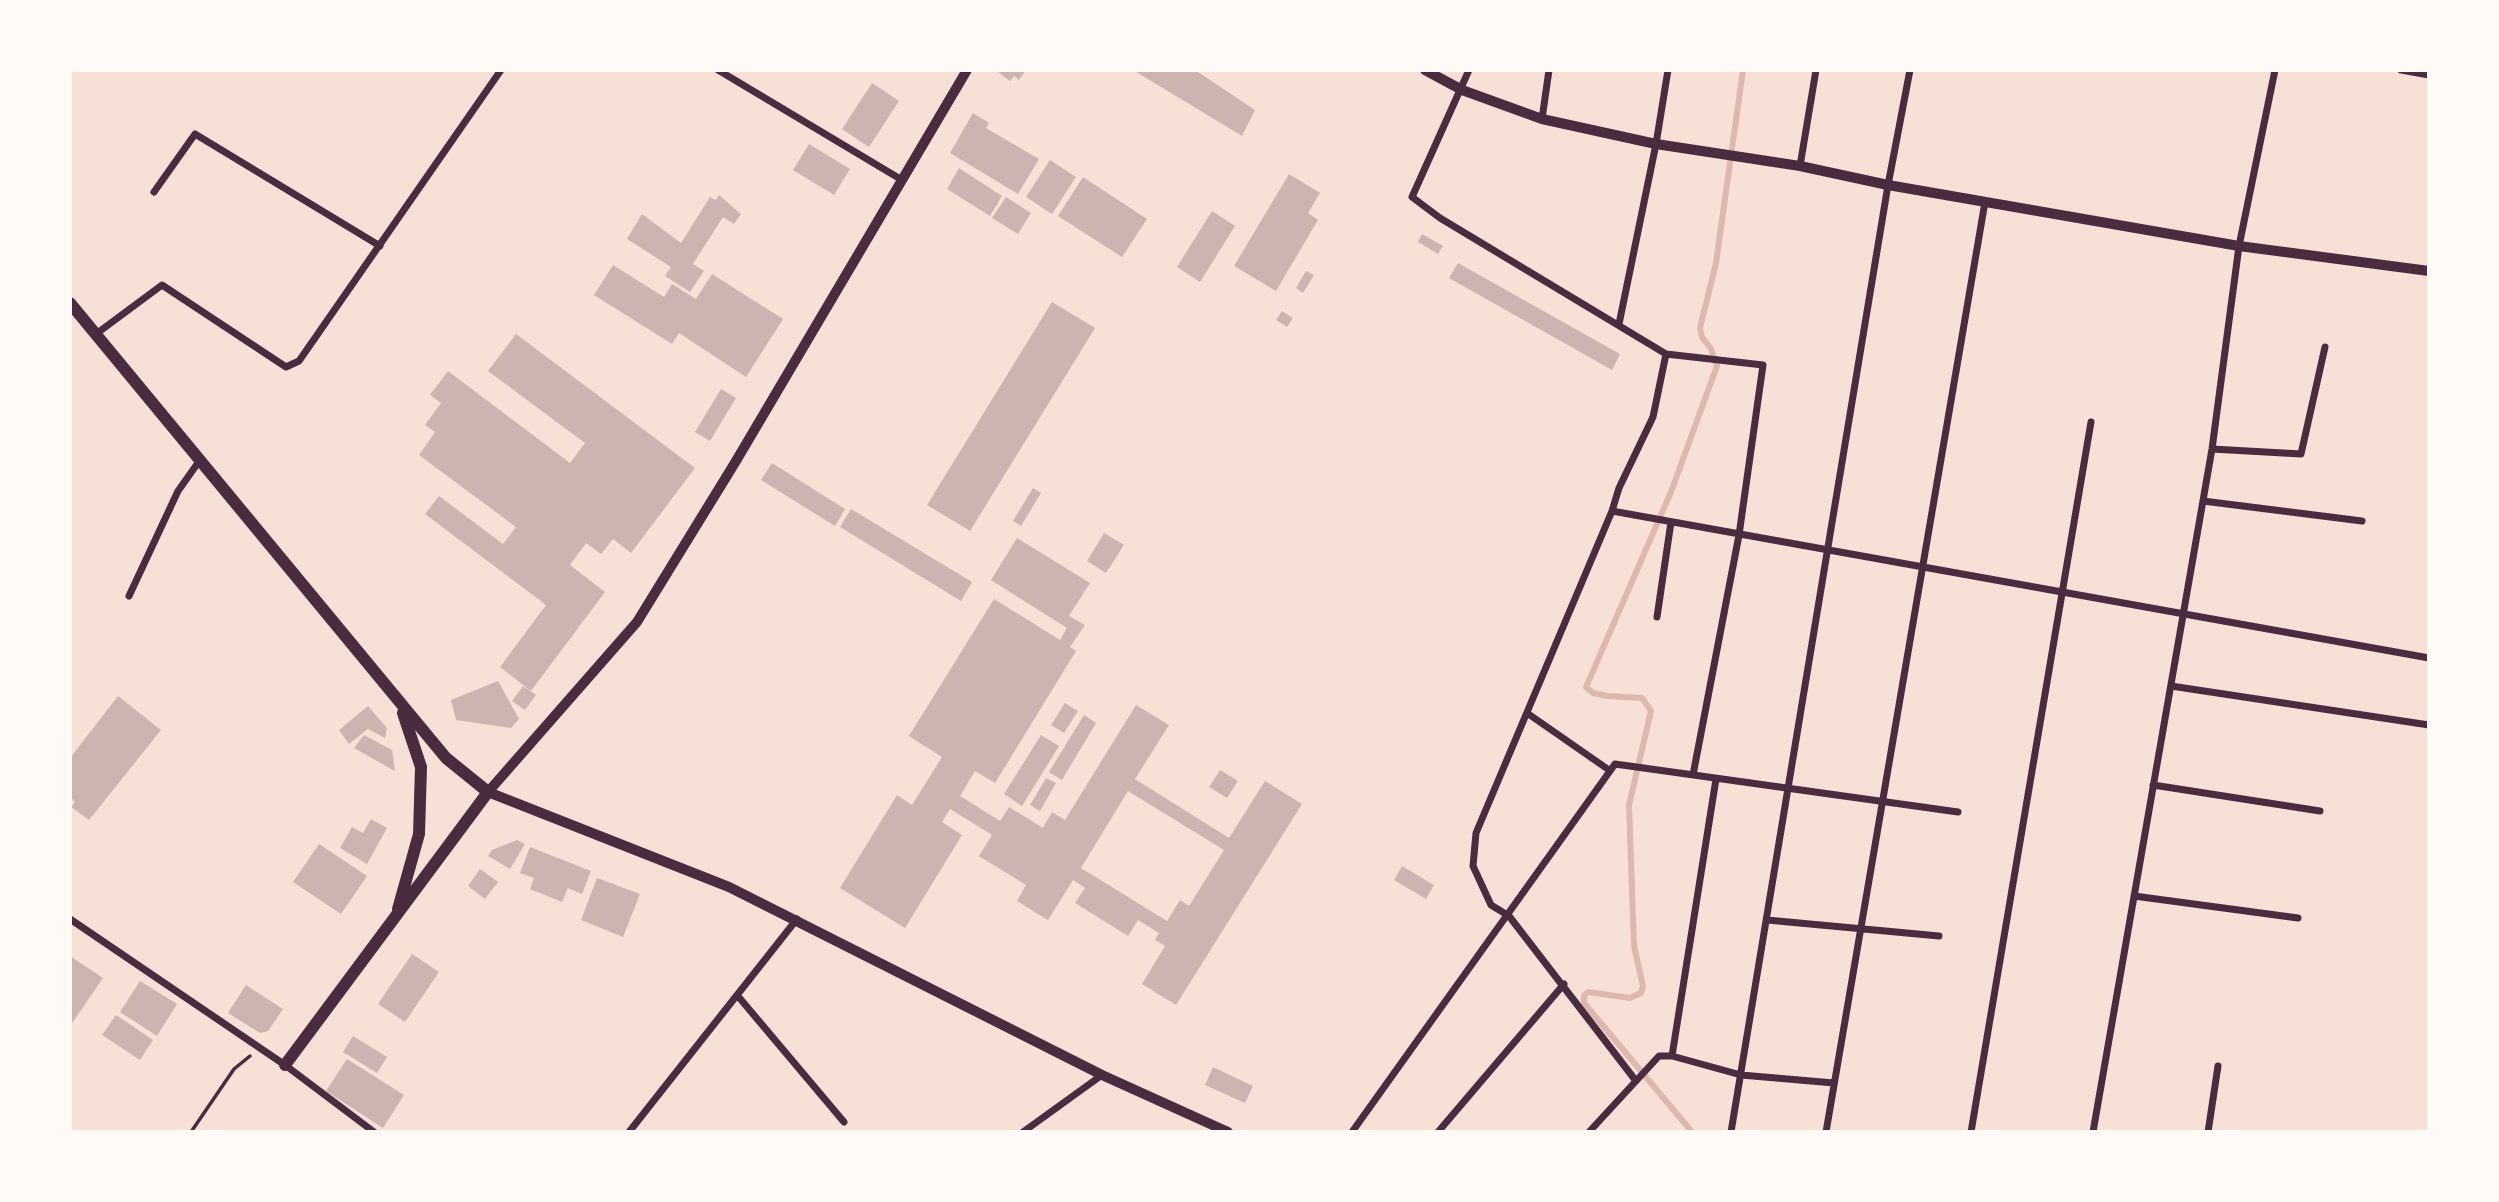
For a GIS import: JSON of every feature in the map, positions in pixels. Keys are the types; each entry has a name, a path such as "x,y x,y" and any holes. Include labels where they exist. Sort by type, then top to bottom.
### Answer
{"main road":[{"path":"70,303 446,758 488,792 285,1065"},
{"path":"396,916 419,834 421,767 398,701"}],"street":[{"path":"96,334 162,285 286,367 299,361 501,70"},
{"path":"718,70 902,180"},
{"path":"967,70 637,622 488,792 729,887 1102,1075 1228,1132"},
{"path":"1425,70 1462,90 1542,119 1656,144 1800,166 1888,185 2239,246 2429,271"},
{"path":"1469,70 1412,197 1440,218 1665,354 1763,365 1739,535 1693,775"},
{"path":"1542,119 1549,70"},
{"path":"1619,324 1656,144 1668,70"},
{"path":"1800,166 1816,70"},
{"path":"1731,1132 1888,185 1910,70"},
{"path":"2092,1132 2212,449 2239,246 2274,70"},
{"path":"2401,70 2429,75"},
{"path":"154,192 195,134 380,246"},
{"path":"1826,1132 1920,568 1985,202"},
{"path":"2212,449 2301,454 2325,347"},
{"path":"1636,1081 1564,984 1509,916 1491,905 1474,866 1476,833 1612,512 1619,488 1653,417 1665,354"},
{"path":"1971,1132 2091,422"},
{"path":"130,596 177,491 200,460"},
{"path":"2203,501 2362,521"},
{"path":"1612,512 2429,657"},
{"path":"1657,617 1671,522"},
{"path":"2171,686 2429,725"},
{"path":"1527,713 1609,770"},
{"path":"1352,1132 1509,916 1615,764 1958,812"},
{"path":"1672,1056 1716,779"},
{"path":"2154,785 2320,811"},
{"path":"2134,896 2298,918"},
{"path":"70,919 285,1065 374,1132"},
{"path":"629,1132 797,919"},
{"path":"1767,920 1939,936"},
{"path":"1438,1132 1564,984"},
{"path":"737,995 845,1122"},
{"path":"1589,1132 1659,1056 1672,1056 1741,1074 1834,1083"},
{"path":"2208,1132 2218,1066"},
{"path":"1023,1132 1102,1075"}],"path":[{"path":"191,1132 234,1069 260,1048"}],"building":[{"path":"1001,70 1026,70 1019,80 1014,76 1010,81 999,73"},
{"path":"1133,70 1195,70 1255,110 1242,136"},
{"path":"872,83 899,101 869,147 842,129"},
{"path":"973,113 989,123 986,128 1039,159 1018,194 950,153"},
{"path":"809,144 850,169 834,195 793,170"},
{"path":"1050,160 1076,177 1052,214 1026,197"},
{"path":"959,168 1002,196 990,216 947,189"},
{"path":"1289,174 1320,193 1308,213 1318,220 1276,291 1234,266"},
{"path":"1083,177 1147,219 1122,257 1058,216"},
{"path":"719,195 741,214 734,224 723,217 693,264 704,271 690,292 665,276 671,267 627,239 642,214 681,243 710,197 716,200"},
{"path":"1006,197 1031,213 1018,234 992,218"},
{"path":"1212,211 1235,226 1200,282 1177,267"},
{"path":"1422,234 1443,246 1438,254 1418,242"},
{"path":"1458,263 1620,354 1612,370 1449,278"},
{"path":"613,265 664,297 672,284 696,299 712,274 783,319 746,377 679,333 672,344 594,295"},
{"path":"1306,271 1314,275 1303,293 1296,288"},
{"path":"1052,302 1095,328 970,531 927,505"},
{"path":"1282,311 1293,318 1287,327 1276,320"},
{"path":"516,334 695,468 631,553 613,539 601,554 586,543 570,565 605,592 531,691 500,667 546,605 425,514 439,496 503,544 516,527 419,455 435,432 425,425 441,403 430,395 448,371 570,463 585,443 488,371"},
{"path":"721,389 736,398 710,441 695,432"},
{"path":"772,463 845,509 835,526 761,480"},
{"path":"1033,488 1041,493 1021,526 1013,521"},
{"path":"851,509 972,582 961,601 840,527"},
{"path":"1104,533 1124,545 1106,573 1087,561"},
{"path":"1017,538 1090,583 1069,616 1085,625 1070,647 1076,651 995,783 975,771 960,796 1000,821 1009,807 1043,828 1052,812 1065,820 1136,705 1169,725 1135,779 1229,838 1265,781 1302,804 1176,1005 1142,984 1165,946 1155,940 1159,933 1138,920 1128,936 1075,903 1085,888 1073,880 1048,920 1017,901 1026,885 979,856 992,835 950,809 942,822 962,835 905,928 840,888 897,795 912,805 942,757 909,736 994,599 1060,640 1067,628 991,580","holes":["1128,791 1224,850 1189,906 1180,900 1167,921 1081,868"]},
{"path":"498,681 519,719 511,728 456,720 451,700"},
{"path":"523,686 536,695 525,710 512,701"},
{"path":"118,696 161,730 89,820 71,807 75,802 70,797 70,758"},
{"path":"1065,703 1078,711 1064,733 1051,725"},
{"path":"368,706 387,728 385,738 368,729 349,744 339,730"},
{"path":"1084,715 1096,723 1062,780 1049,772"},
{"path":"364,735 392,750 395,771 354,748"},
{"path":"1041,735 1059,746 1022,806 1004,794"},
{"path":"1220,770 1238,781 1227,798 1209,787"},
{"path":"1046,778 1056,783 1040,811 1030,805"},
{"path":"371,819 387,828 367,864 340,848 352,827 363,833"},
{"path":"517,840 525,844 510,869 488,856 492,850"},
{"path":"319,844 367,876 341,914 293,882"},
{"path":"530,847 591,871 582,894 568,888 562,902 530,889 534,878 520,873"},
{"path":"1402,866 1434,885 1426,899 1394,880"},
{"path":"480,869 498,882 485,899 468,886"},
{"path":"597,878 640,894 623,937 581,920"},
{"path":"412,954 439,972 405,1022 378,1004"},
{"path":"70,956 103,978 70,1026"},
{"path":"140,981 177,1004 157,1036 120,1012"},
{"path":"246,985 283,1009 268,1031 260,1033 228,1013"},
{"path":"116,1015 153,1040 140,1060 102,1035"},
{"path":"353,1036 387,1057 377,1073 343,1052"},
{"path":"347,1059 404,1095 383,1128 326,1091"},
{"path":"1213,1067 1253,1086 1245,1103 1205,1085"}],"waterway":[{"path":"1692,1132 1584,1003 1584,996 1588,992 1630,998 1641,993 1643,986 1634,946 1629,805 1651,711 1642,698 1607,696 1593,693 1586,687 1671,492 1717,366 1700,328 1716,263 1743,70"}]}
